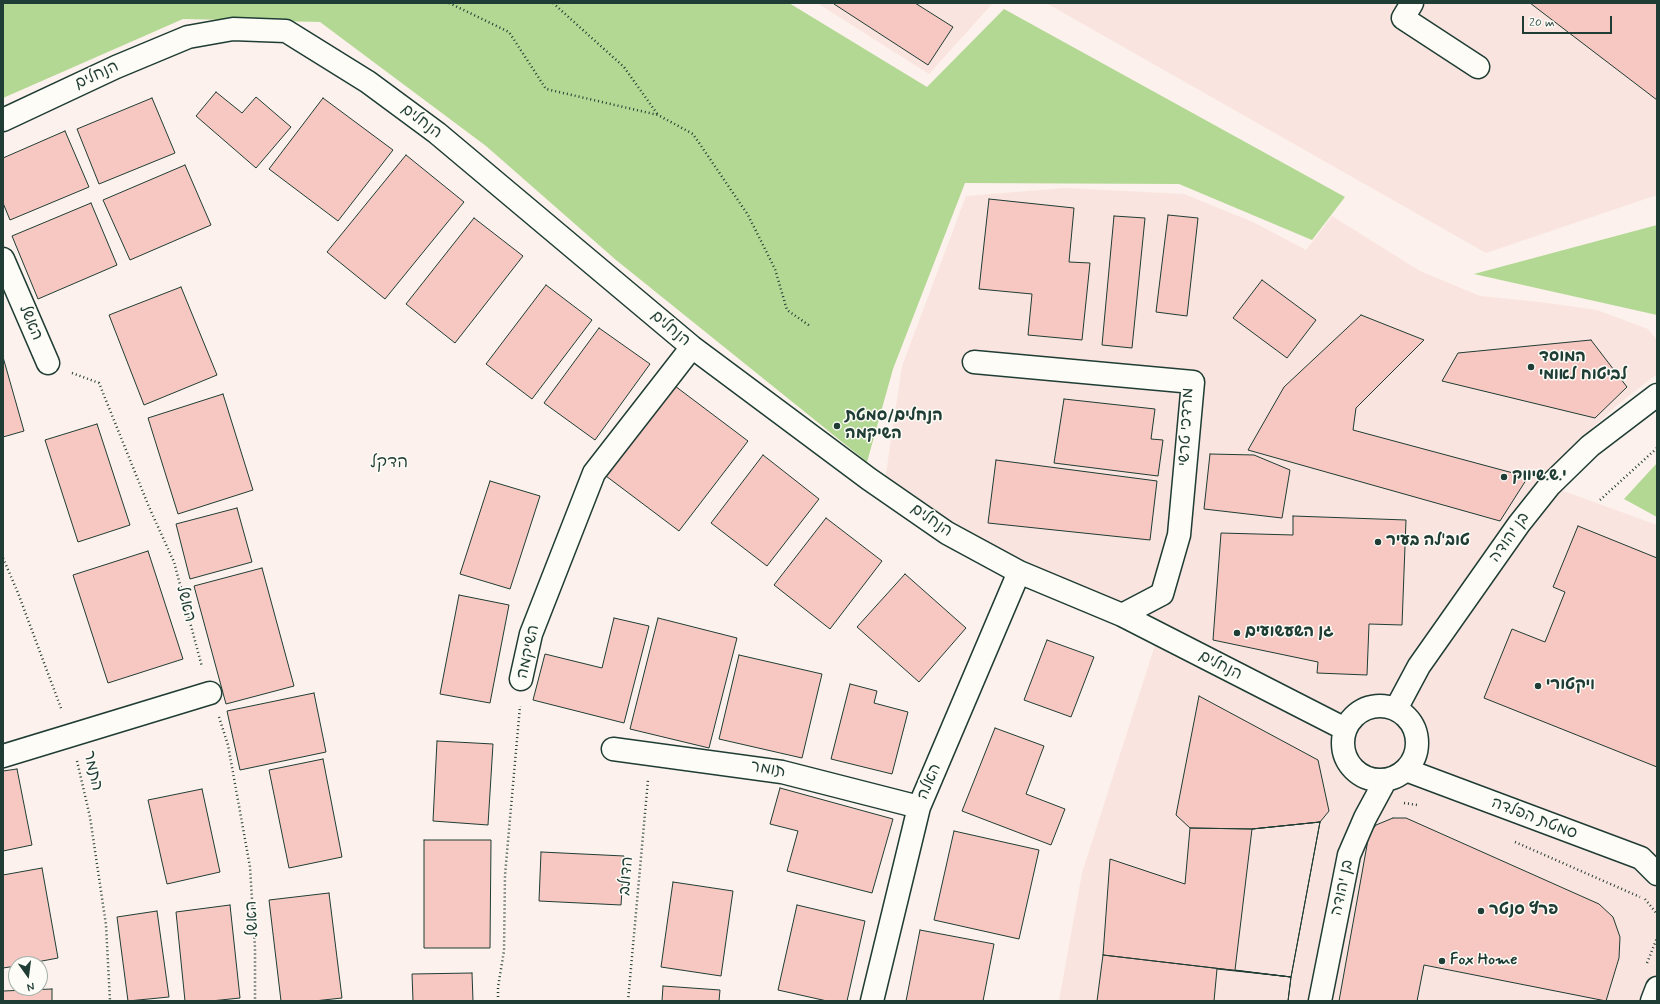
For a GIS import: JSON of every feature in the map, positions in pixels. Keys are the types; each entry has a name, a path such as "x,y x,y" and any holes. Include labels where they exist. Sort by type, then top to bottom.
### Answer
{"street":[{"path":"1412,3 1403,18 1478,67"},
{"name":"הנחלים","path":"3,120 116,67 188,37 233,30 286,31 368,82 437,133 692,347 868,479 940,529 1019,572 1122,615 1345,729"},
{"name":"האשל","path":"3,259 48,363"},
{"name":"השיקמה","path":"521,679 531,634 594,473 692,347"},
{"name":"מרדכי טרשי","path":"974,362 1193,382 1179,534 1162,594 1122,615"},
{"name":"בן יהודה","path":"1396,709 1419,666 1518,524 1550,485 1590,446 1657,395"},
{"name":"האלה","path":"872,1001 919,807 1019,572"},
{"path":"3,756 210,694"},
{"path":"1372,706 1385,706 1396,709 1407,716 1414,726 1417,738 1417,749 1413,761 1406,770 1380,790 1372,780 1360,775 1350,767 1344,756 1342,743 1345,729 1351,719 1361,711 1372,706"},
{"name":"תומר","path":"613,748 782,772 919,807"},
{"name":"סמטת הפלדה","path":"1406,770 1641,858 1657,874"},
{"name":"בן יהודה","path":"1320,1001 1349,855 1365,818 1380,790"},
{"path":"1652,1001 1657,988"}],"path":[{"path":"448,3 509,32 546,89 658,115 693,134 748,215 775,269 787,310 810,326"},
{"path":"553,3 624,67 658,115"},
{"name":"האשל","path":"48,363 99,383 149,507 174,562 194,641 210,694 228,745 250,867 255,948 255,1001"},
{"path":"1600,500 1657,448"},
{"name":"התמר","path":"3,558 18,593 71,735 90,816 106,926 110,1001"},
{"name":"השיקמה","path":"498,1001 498,987 504,951 505,875 517,749 521,679"},
{"name":"הדולב","path":"628,1001 650,753"},
{"path":"1380,790 1424,806"},
{"path":"1510,839 1646,899 1657,914"}],"shaded area":[{"path":"817,3 993,3 929,74"},
{"path":"1046,3 1657,3 1657,195 1486,253"},
{"path":"1065,188 1184,194 1253,222 1306,250 1332,216 1420,271 1480,296 1597,310 1648,329 1657,340 1657,374 1616,406 1536,481 1657,525 1657,1001 1059,1001 1082,873 1156,642 1014,567 885,480 902,366 966,196"}],"green space":[{"path":"3,3 789,3 927,87 1004,9 1345,197 1312,240 1179,184 965,183 893,369 867,462 616,260 486,146 320,22 183,19 3,98"},
{"path":"1657,225 1657,315 1474,274"},
{"path":"1657,463 1657,517 1624,499"}],"building":[{"path":"915,3 953,27 928,65 834,4"},
{"path":"1530,3 1657,3 1657,100 1564,29"},
{"path":"216,92 242,113 256,97 291,127 256,168 196,116"},
{"path":"152,98 175,153 99,184 77,129"},
{"path":"323,98 393,150 338,221 269,169"},
{"path":"65,131 89,187 10,220 3,203 3,158"},
{"path":"406,155 464,202 385,299 327,252"},
{"path":"185,165 211,225 130,260 103,200"},
{"path":"989,199 1074,208 1069,262 1090,263 1082,340 1028,335 1032,294 979,289"},
{"path":"91,203 117,265 38,299 12,236"},
{"path":"1168,215 1198,218 1187,316 1156,312"},
{"path":"1114,216 1145,218 1132,348 1102,345"},
{"path":"474,218 523,256 455,343 406,304"},
{"path":"1262,280 1316,320 1287,358 1233,318"},
{"path":"546,285 592,320 532,399 486,364"},
{"path":"181,287 217,375 144,405 109,315"},
{"path":"1361,315 1424,340 1356,408 1353,430 1528,477 1500,521 1248,450 1284,387"},
{"path":"599,328 650,364 595,440 544,403"},
{"name":"המוסד לביטוח לאומי","path":"1591,340 1627,387 1595,418 1442,381 1458,353"},
{"path":"3,357 24,431 3,437"},
{"path":"671,383 748,441 679,531 602,473"},
{"path":"223,394 253,490 178,514 148,418"},
{"path":"1064,399 1155,409 1151,439 1163,440 1158,476 1054,463"},
{"path":"97,424 130,525 78,542 45,440"},
{"path":"1210,454 1254,455 1290,470 1282,518 1204,509"},
{"path":"763,455 819,499 767,566 711,523"},
{"path":"996,460 1157,481 1150,540 988,523"},
{"path":"490,481 540,496 510,589 460,574"},
{"path":"237,508 252,562 190,579 176,524"},
{"path":"1293,516 1406,520 1402,625 1369,624 1367,675 1317,673 1318,662 1213,640 1221,533 1293,535"},
{"path":"826,518 882,561 830,629 774,585"},
{"path":"1578,526 1657,558 1657,767 1484,698 1512,629 1545,642 1565,592 1553,587"},
{"path":"148,551 183,659 108,683 73,575"},
{"path":"262,568 294,686 226,704 194,586"},
{"path":"905,574 966,628 919,682 857,627"},
{"path":"459,595 509,605 490,703 440,694"},
{"path":"614,618 649,626 624,723 533,700 545,654 602,668"},
{"path":"658,618 737,638 709,748 630,729"},
{"path":"1047,640 1094,657 1071,717 1024,700"},
{"path":"739,655 822,674 802,758 719,739"},
{"path":"850,684 877,691 874,703 908,712 892,774 831,759"},
{"path":"314,693 326,752 240,770 227,711"},
{"path":"1199,696 1318,760 1329,811 1320,822 1252,829 1190,828 1176,815"},
{"path":"995,728 1044,746 1026,794 1065,809 1051,845 962,811"},
{"path":"437,741 493,744 488,825 433,821"},
{"path":"323,759 342,857 289,868 269,770"},
{"path":"17,769 32,845 3,851 3,771"},
{"path":"780,788 893,819 872,893 787,871 798,831 770,824"},
{"path":"202,789 220,872 167,884 148,800"},
{"name":"פרץ סנטר","path":"1393,818 1406,818 1599,904 1613,917 1620,937 1619,958 1606,1001 1424,965 1417,1001 1339,1001 1369,834 1376,825"},
{"path":"1320,822 1291,977 1103,955 1110,859 1185,884 1190,828 1252,829"},
{"path":"1320,822 1291,977 1235,970 1252,829"},
{"path":"954,831 1039,850 1019,939 934,920"},
{"path":"424,840 491,840 490,948 424,948"},
{"path":"541,852 624,856 621,905 539,901"},
{"path":"42,868 58,958 48,960 48,956 8,956 8,967 3,968 3,875"},
{"path":"673,882 733,891 721,976 661,967"},
{"path":"329,893 342,998 314,1001 281,1001 269,900"},
{"path":"230,905 240,998 211,1001 185,1001 176,912"},
{"path":"797,905 865,921 847,1001 827,1001 778,990"},
{"path":"157,911 169,997 128,1001 117,917"},
{"path":"920,930 994,944 983,1001 906,1001"},
{"path":"1103,955 1291,977 1288,1001 1097,1001"},
{"path":"1217,969 1291,977 1288,1001 1214,1001"},
{"path":"472,973 473,1001 413,1001 412,974"},
{"path":"663,986 720,990 719,1001 662,1001"},
{"path":"48,989 52,989 52,1001 3,1001 3,991 8,991 8,996 48,996"}],"place":[{"name":"המוסד לביטוח לאומי","path":"1531,367"},
{"name":"הנחלים/סמטת השיקמה","path":"837,426"},
{"name":"י.ש.שיווק","path":"1504,477"},
{"name":"טוב'לה בעיר","path":"1378,542"},
{"name":"גן השעשועים","path":"1237,633"},
{"name":"ויקטורי","path":"1538,686"},
{"name":"פרץ סנטר","path":"1481,911"},
{"name":"Fox Home","path":"1442,961"}],"district":[{"name":"הדקל","path":"389,463"}]}
